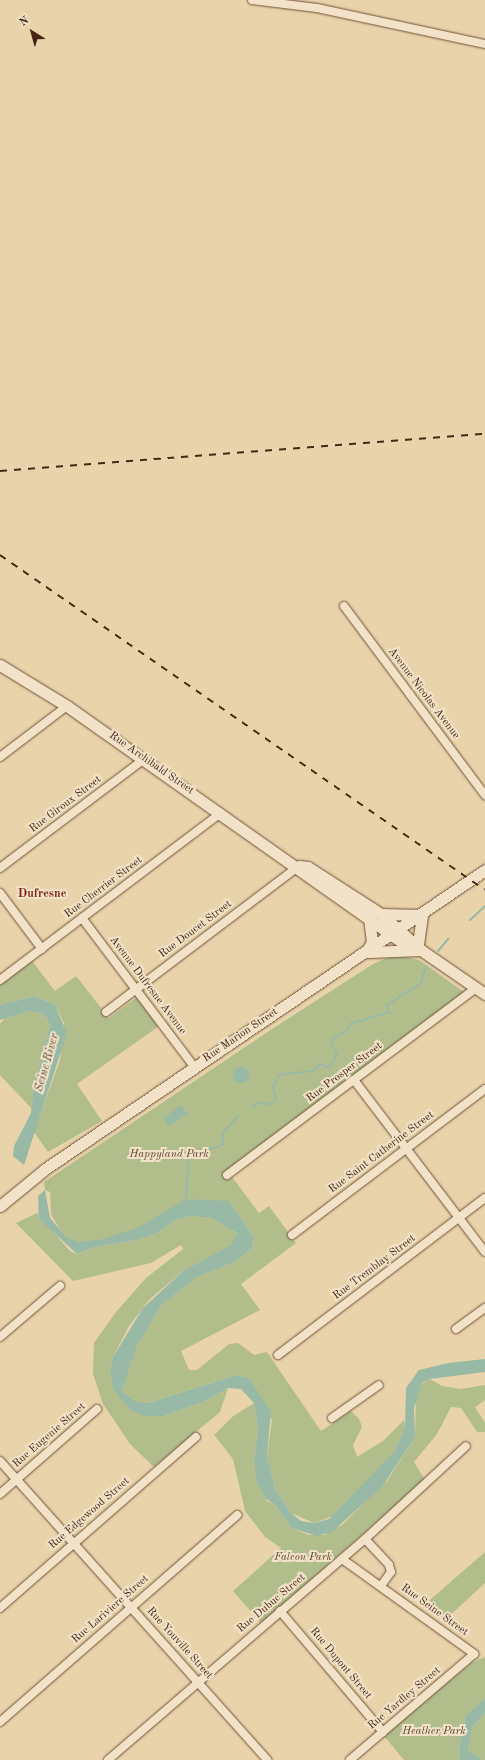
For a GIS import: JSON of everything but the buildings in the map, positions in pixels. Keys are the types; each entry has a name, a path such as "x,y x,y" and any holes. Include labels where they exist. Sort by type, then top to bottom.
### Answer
{"main road":[{"name":"Rue Archibald Street","path":"0,665 67,706 299,866 369,917 396,932 481,991"},
{"name":"Rue Archibald Street","path":"299,866 308,867 381,914 396,932"},
{"name":"Rue Marion Street","path":"4,1202 98,1133 422,915 485,870"},
{"path":"366,952 419,949 422,915 381,914"},
{"path":"366,952 372,942 369,917"}],"street":[{"path":"252,0 317,8 485,44"},
{"name":"Avenue Nicolas Avenue","path":"344,606 485,795"},
{"path":"0,757 67,706"},
{"name":"Rue Giroux Street","path":"0,868 144,760"},
{"name":"Rue Cherrier Street","path":"0,980 221,813"},
{"name":"Rue Doucet Street","path":"106,1012 299,866"},
{"path":"0,893 42,949"},
{"name":"Avenue Dufresne Avenue","path":"82,918 195,1068"},
{"name":"Rue Prosper Street","path":"227,1175 354,1080 481,991"},
{"path":"354,1080 485,1252"},
{"name":"Rue Saint Catherine Street","path":"292,1235 485,1089"},
{"name":"Rue Tremblay Street","path":"278,1355 485,1198"},
{"path":"0,1337 60,1286"},
{"path":"456,1329 485,1308"},
{"path":"332,1418 379,1385"},
{"name":"Rue Eugenie Street","path":"0,1494 97,1409"},
{"name":"Rue Edgewood Street","path":"0,1608 196,1437"},
{"name":"Rue Dubuc Street","path":"108,1760 117,1757 198,1682 365,1539 466,1446"},
{"path":"0,1461 16,1480"},
{"name":"Rue Youville Street","path":"16,1480 267,1760"},
{"name":"Rue Lariviere Street","path":"0,1722 236,1515"},
{"name":"Rue Seine Street","path":"365,1539 389,1565 391,1572 381,1586"},
{"name":"Rue Seine Street","path":"342,1559 474,1654"},
{"name":"Rue Dupont Street","path":"280,1611 383,1732"},
{"name":"Rue Yardley Street","path":"350,1760 474,1654"}],"green space":[{"name":"Happyland Park","path":"394,955 419,960 464,992 224,1174 228,1180 232,1177 259,1213 269,1206 296,1243 241,1284 260,1310 181,1351 189,1370 197,1370 229,1344 238,1343 254,1355 267,1352 321,1431 351,1411 359,1419 362,1427 353,1445 357,1457 383,1441 404,1420 405,1427 395,1451 333,1516 314,1523 291,1513 275,1488 267,1455 272,1420 250,1379 237,1375 148,1403 137,1402 122,1392 137,1346 162,1305 197,1277 235,1262 252,1248 254,1237 229,1201 187,1201 139,1229 92,1244 67,1242 51,1214 50,1192 45,1190 44,1182 272,1029 373,964"},
{"path":"32,961 55,991 76,976 109,1018 137,997 159,1026 77,1084 102,1121 48,1152 34,1132 60,1060 64,1023 55,1005 34,996 0,1005 0,984"},
{"path":"30,1011 44,1014 50,1025 33,1092 32,1109 0,1075 0,1024 5,1018"},
{"path":"37,1213 70,1251 77,1254 96,1247 138,1240 157,1233 175,1220 192,1216 211,1218 237,1233 235,1242 228,1248 183,1271 150,1299 129,1326 113,1357 110,1369 113,1383 129,1409 164,1416 208,1400 228,1388 220,1412 154,1467 130,1444 103,1404 93,1374 94,1343 116,1312 146,1278 183,1249 181,1245 151,1263 73,1281 16,1223"},
{"name":"Falcon Park","path":"430,1379 442,1386 461,1389 485,1385 485,1400 475,1407 485,1423 485,1432 477,1432 461,1408 451,1407 437,1434 414,1462 425,1480 261,1623 233,1591 281,1548 265,1537 245,1511 233,1459 214,1435 232,1417 254,1403 258,1429 254,1459 256,1480 267,1501 275,1505 291,1528 309,1535 324,1535 342,1525 387,1481 415,1437 416,1395 420,1385"},
{"path":"485,1552 485,1583 445,1620 424,1605"},
{"name":"Heather Park","path":"485,1657 485,1698 466,1715 458,1752 460,1760 404,1760 384,1736 471,1663"},
{"path":"485,1713 485,1760 467,1760 473,1755 468,1750 472,1728"}],"water":[{"name":"Seine River","path":"34,996 55,1005 67,1033 24,1165 13,1156 14,1146 31,1113 33,1092 50,1025 44,1014 30,1011 0,1020 0,1005"},
{"path":"241,1067 248,1072 249,1075 244,1082 241,1083 234,1078 233,1075 238,1068"},
{"path":"181,1105 187,1113 169,1126 163,1118"},
{"path":"45,1190 50,1218 66,1237 78,1242 99,1240 137,1228 186,1199 229,1201 254,1237 252,1248 235,1262 197,1277 162,1305 137,1346 122,1392 137,1402 148,1403 237,1375 250,1379 271,1412 267,1455 275,1488 291,1513 301,1521 314,1523 329,1519 395,1451 405,1427 406,1388 419,1370 448,1363 485,1359 485,1372 430,1379 422,1383 414,1408 415,1437 382,1487 332,1532 317,1536 291,1528 275,1505 265,1498 256,1480 254,1459 258,1429 254,1403 241,1389 228,1388 208,1400 164,1416 144,1416 129,1409 113,1389 110,1369 113,1357 143,1308 183,1271 231,1245 237,1233 211,1218 192,1216 175,1220 157,1233 138,1240 96,1247 77,1254 39,1219 38,1196"},
{"path":"485,1698 485,1713 472,1728 468,1750 483,1760 460,1760 458,1752 466,1715"}],"waterway":[{"path":"470,920 485,906"},
{"path":"438,951 448,939"},
{"path":"252,1107 259,1102 268,1105 276,1099 273,1087 279,1075 312,1071 320,1064 329,1068 337,1054 331,1043 334,1037 345,1032 350,1024 389,1012 387,1005 421,983 426,967"},
{"path":"186,1199 189,1154 223,1145 223,1133 238,1116"}],"railway":[{"path":"0,471 485,434"},
{"path":"0,555 485,890"}],"district":[{"name":"Dufresne","path":"42,895"}]}
